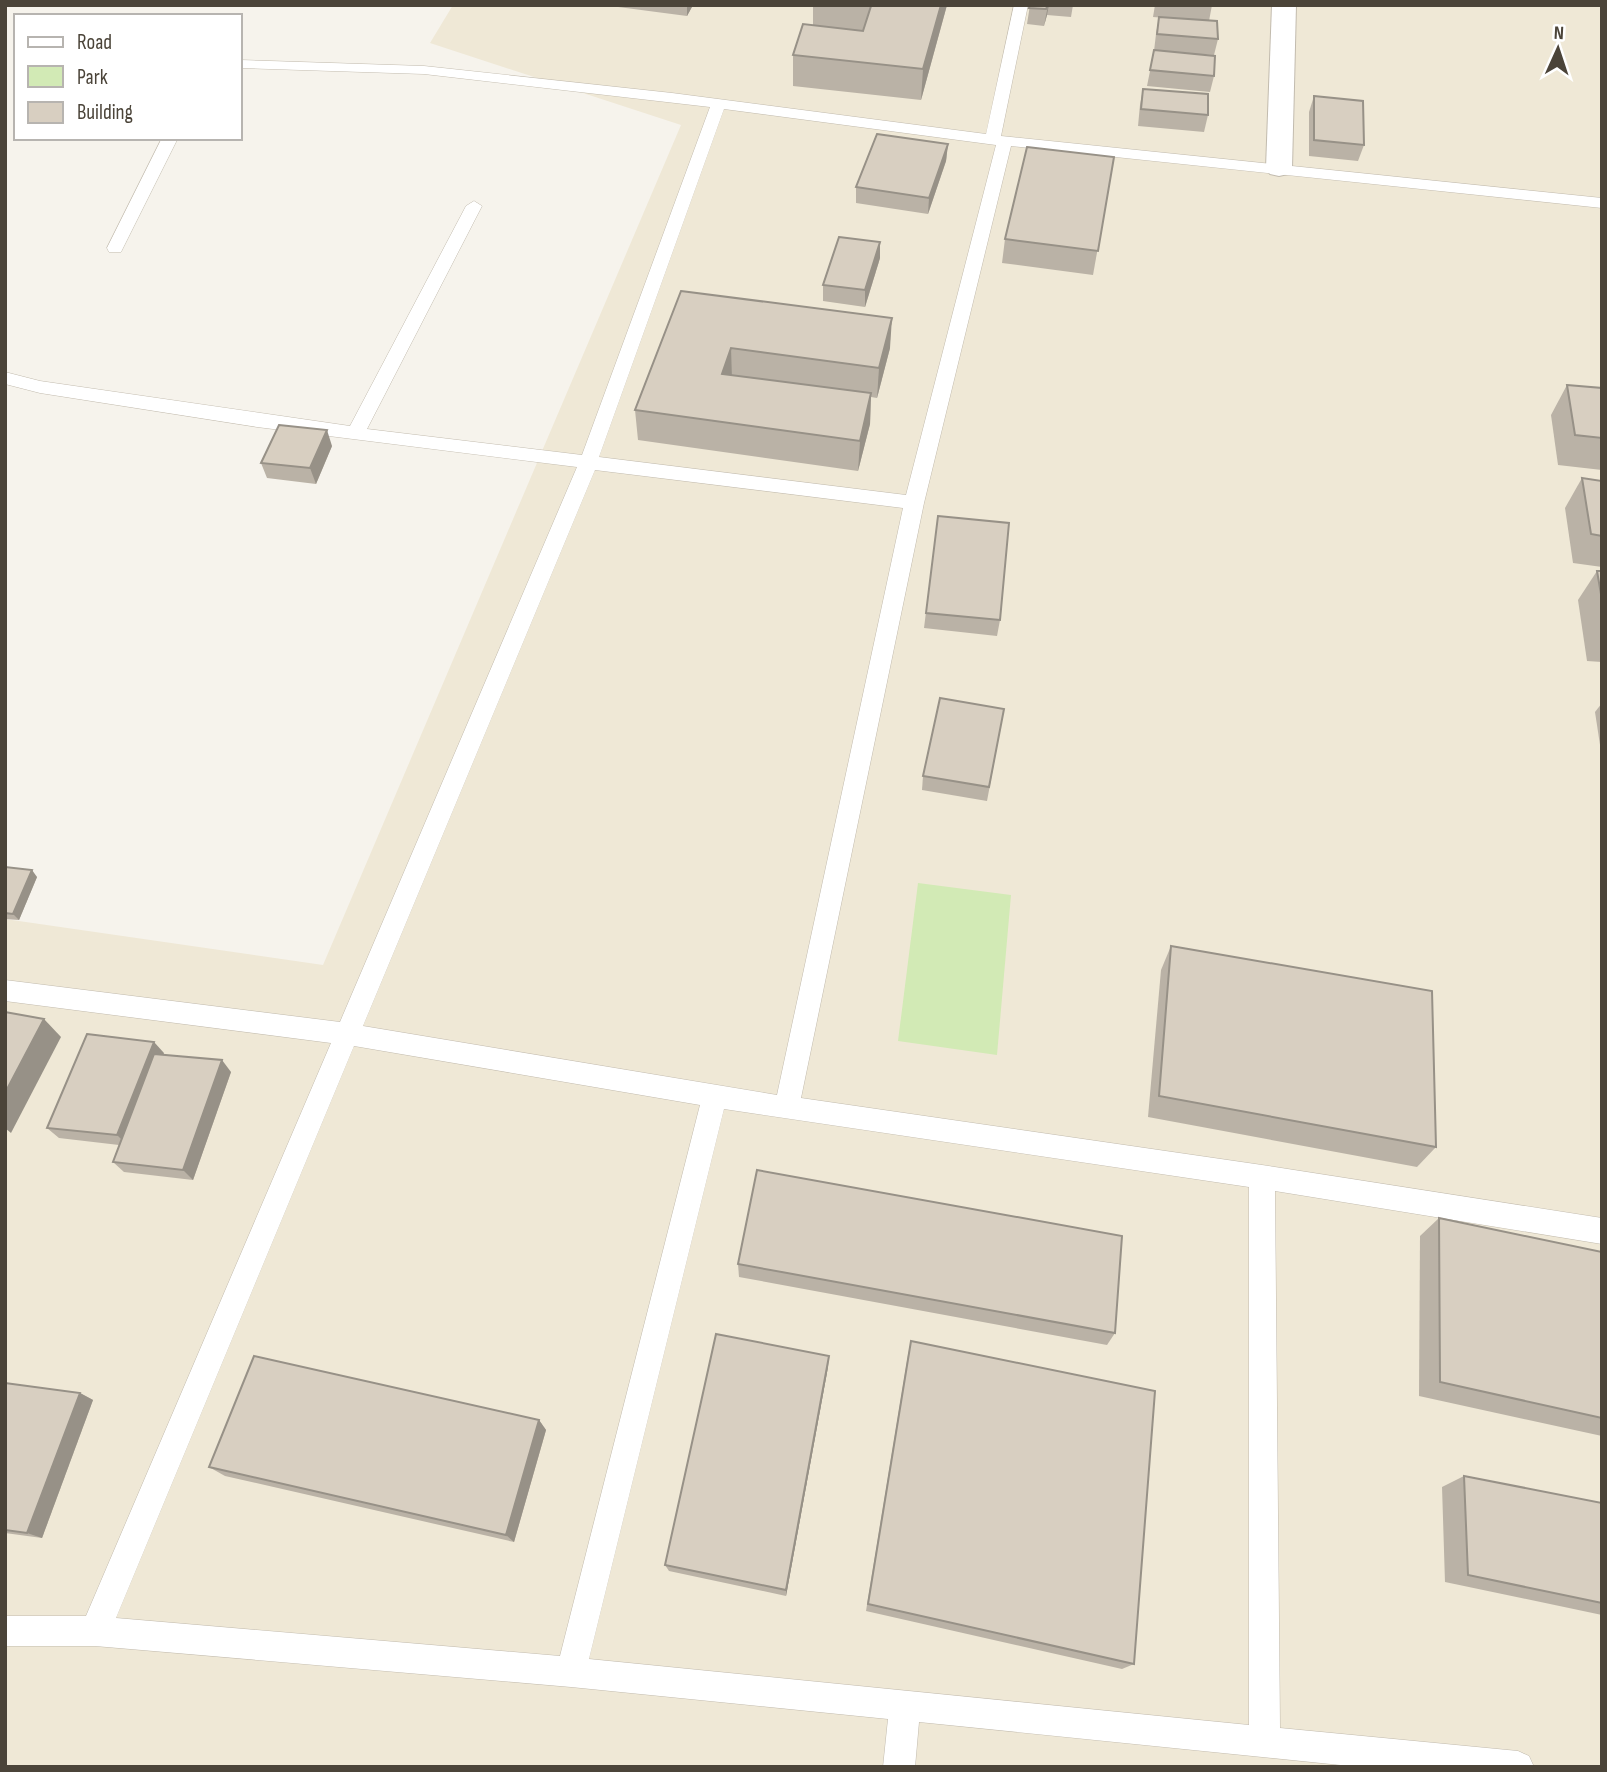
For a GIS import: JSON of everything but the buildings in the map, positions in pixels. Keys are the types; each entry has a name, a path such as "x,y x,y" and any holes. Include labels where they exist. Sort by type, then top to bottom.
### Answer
{"street":[{"path":"1279,168 1284,5"}],"lane":[{"path":"787,1108 914,503 999,140 1021,5"},
{"path":"242,64 424,70 999,140 1602,203"},
{"path":"95,1631 588,463 718,105"},
{"path":"114,248 169,140"},
{"path":"356,433 474,206"},
{"path":"5,378 40,387 216,415 914,503"},
{"path":"5,990 347,1034 787,1108 1262,1177 1602,1231"},
{"path":"571,1672 715,1095"},
{"path":"1262,1177 1265,1743"},
{"path":"5,1631 95,1631 571,1672 1518,1767"},
{"path":"900,1767 905,1706"}],"shaded area":[{"path":"453,5 1602,5 1602,1767 5,1767 5,919 323,965 681,125 430,43"}],"green space":[{"path":"918,883 1011,895 997,1055 898,1041"}]}
